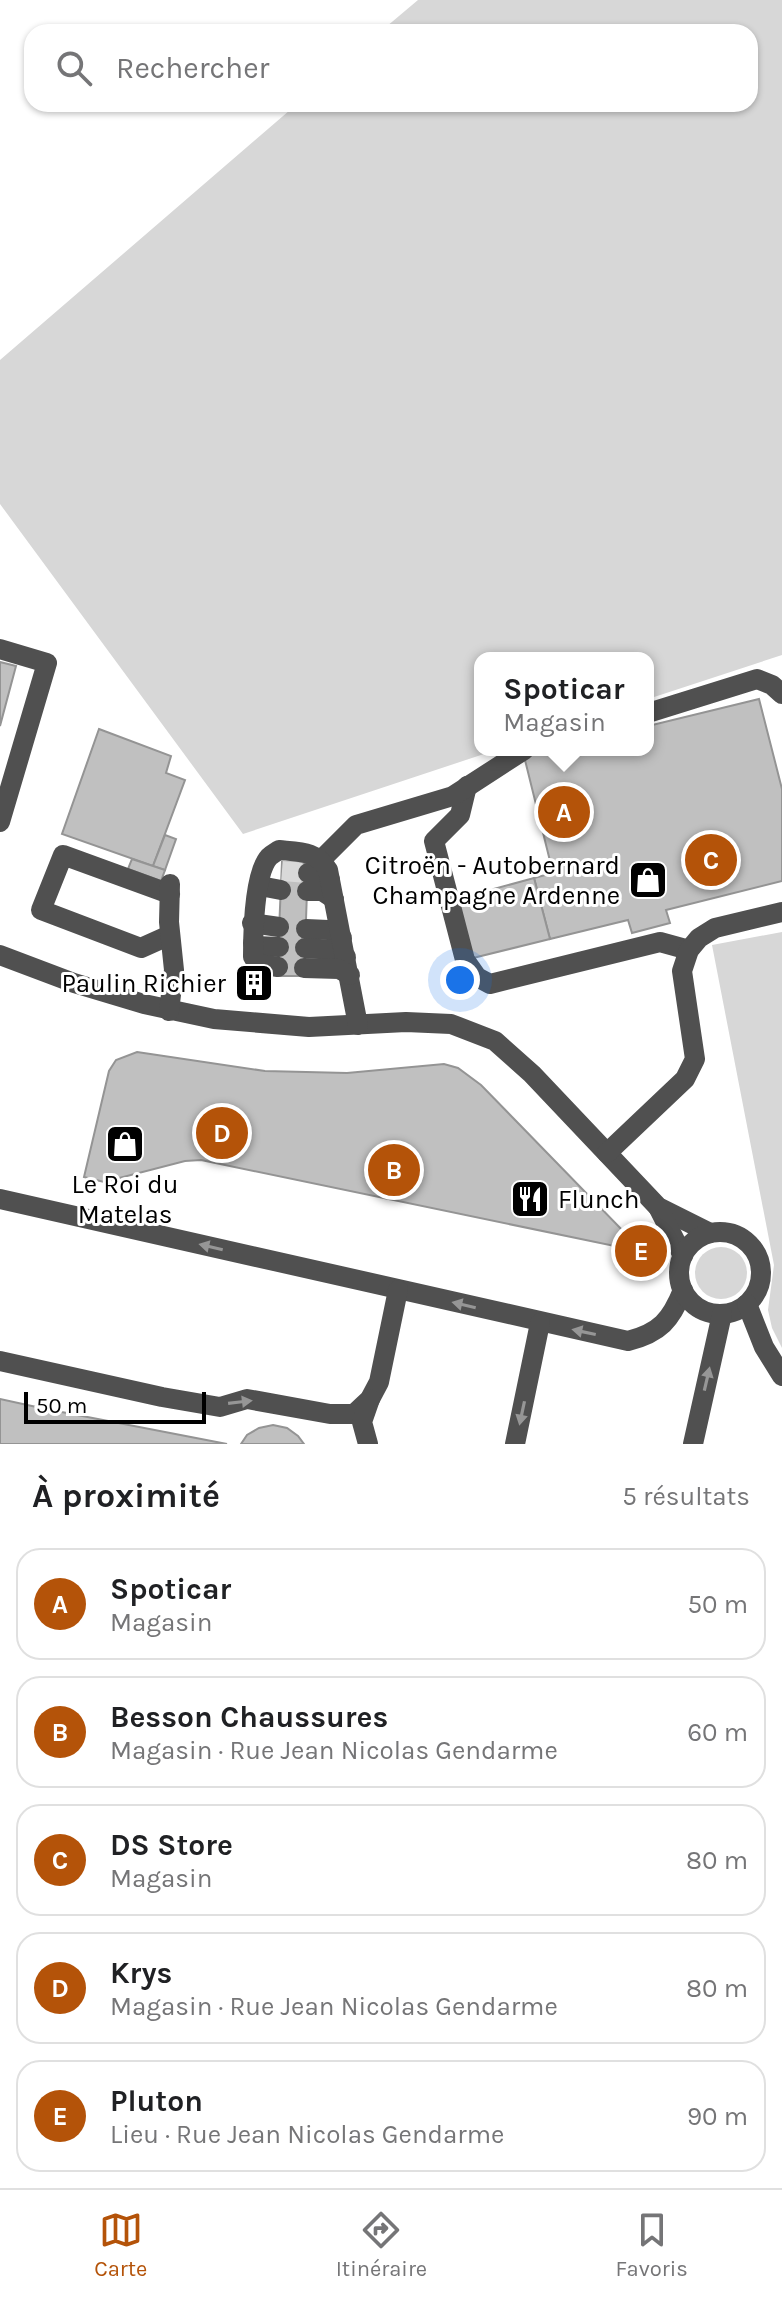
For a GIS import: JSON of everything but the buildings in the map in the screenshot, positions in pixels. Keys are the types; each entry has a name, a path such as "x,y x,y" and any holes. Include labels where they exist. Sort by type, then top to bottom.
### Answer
{"street":[{"path":"0,649 47,663 0,822"},
{"path":"654,711 757,679 772,685 782,694"},
{"path":"312,874 356,825 453,796 514,756"},
{"path":"467,786 460,815 434,841 465,960 477,977 490,984 660,942 689,950"},
{"path":"253,933 279,947 259,964 253,957 253,933 271,879 269,857 279,850 311,853 312,874 322,891 332,890"},
{"path":"169,1011 174,970 170,889 63,855 41,910 141,948 170,935"},
{"path":"312,874 332,890 358,1025"},
{"path":"607,1153 691,1070 695,1059 682,971 689,950 699,938 715,928 782,912"},
{"path":"328,930 346,957 339,969 305,948 328,930"},
{"path":"0,955 74,983 169,1011 258,1025 451,1024 495,1041 532,1074 658,1207 683,1256"},
{"path":"0,1199 628,1341 647,1336 662,1326 676,1308 683,1290"},
{"path":"658,1207 710,1233"},
{"path":"710,1233 737,1235 757,1254 761,1280 756,1293 736,1311 722,1314 699,1308 683,1290 679,1273 683,1256 689,1246 710,1233"},
{"path":"368,1444 362,1422 379,1382 398,1290"},
{"path":"747,1304 764,1347 782,1376"},
{"path":"693,1444 722,1314"},
{"path":"515,1444 540,1323"},
{"path":"0,1361 220,1407 247,1399 330,1414 354,1414 370,1399"}],"shaded area":[{"path":"418,0 782,0 782,655 654,697 654,652 474,652 474,756 478,756 243,834 0,504 0,360 288,112 758,112 758,24 390,24"},
{"path":"782,932 782,1348 772,1328 768,1310 774,1265 712,945"},
{"path":"721,1247 739,1255 747,1273 739,1291 721,1299 703,1291 695,1273 703,1255"}],"tunnel":[{"path":"282,871 308,873"}],"place":[{"name":"Spoticar","path":"564,812"},
{"name":"DS Store","path":"711,860"},
{"name":"Citroën - Autobernard Champagne Ardenne","path":"648,880"},
{"name":"Paulin Richier","path":"254,983"},
{"name":"Krys","path":"222,1133"},
{"name":"Le Roi du Matelas","path":"125,1144"},
{"name":"Besson Chaussures","path":"394,1170"},
{"name":"Flunch","path":"530,1199"},
{"name":"Pluton","path":"641,1251"}]}
